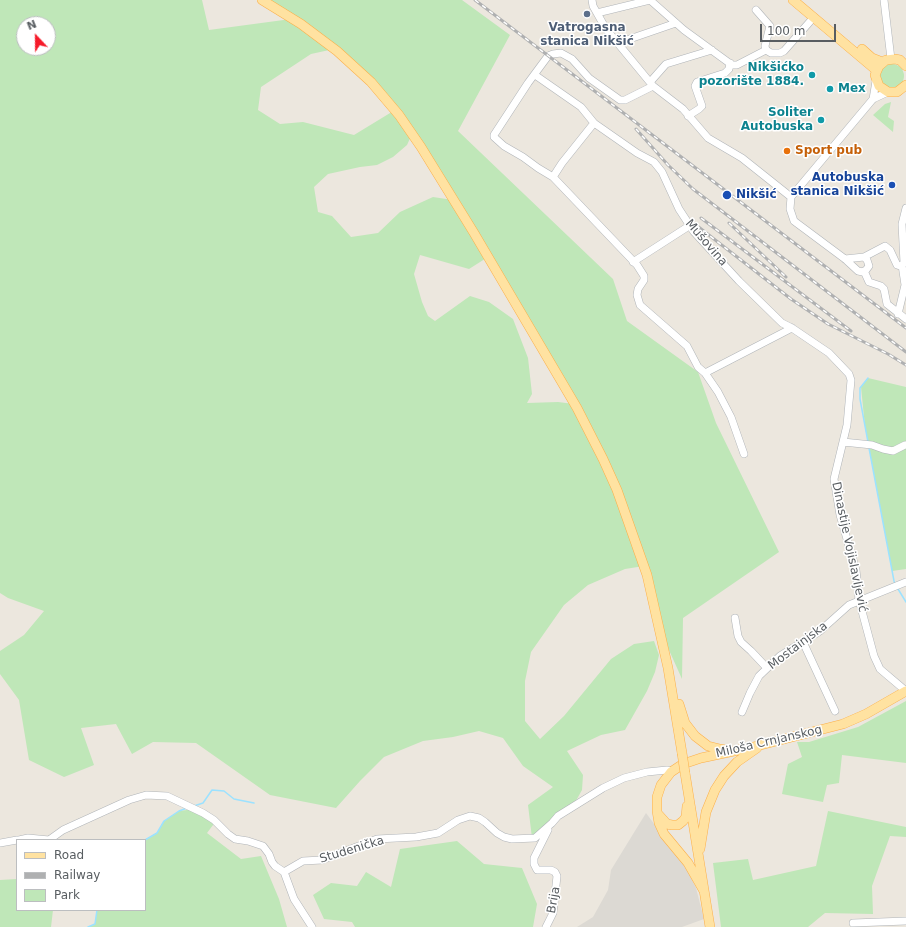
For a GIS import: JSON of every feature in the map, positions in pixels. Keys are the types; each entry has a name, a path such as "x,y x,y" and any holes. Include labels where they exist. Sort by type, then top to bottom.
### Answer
{"main road":[{"path":"262,0 301,24 337,51 384,97 420,145 500,275 579,410 603,459 617,490 648,581 663,644 671,683 710,927"},
{"path":"793,0 814,17 883,64"},
{"path":"802,0 872,58 883,64"},
{"path":"904,90 888,92 879,86 876,81 883,64 895,59 905,63"},
{"path":"671,683 678,697 685,722 695,736 714,748 734,751 738,755 737,762"},
{"name":"Miloša Crnjanskog","path":"657,811 657,801 664,780 673,771 688,762 833,727 852,721 906,691"},
{"path":"698,856 704,820 709,802 720,781 737,762 755,750 776,740"},
{"path":"657,811 663,821 668,824 676,825 683,821 686,817 687,810 685,775"},
{"path":"657,811 661,830 688,862 704,891"}],"street":[{"path":"592,0 606,30 652,84 683,109 708,138 742,158 791,197"},
{"path":"597,13 650,0 676,23 730,63 737,65 766,50"},
{"path":"883,64 884,0"},
{"path":"756,10 770,26 765,46 766,50"},
{"path":"766,50 775,54 784,51 814,17"},
{"path":"618,43 676,23"},
{"path":"712,50 666,64 652,84 626,100 620,100 589,78 572,59 561,53 548,56 523,90 494,134 494,138 553,177 633,262 644,276 644,280 638,289 637,295 640,305 687,346 698,367 718,392 731,417 744,454"},
{"path":"688,116 702,106 695,86 697,82 725,73 729,68 730,63"},
{"path":"535,75 581,108 594,122 553,177"},
{"path":"873,99 876,81"},
{"path":"864,257 868,260 869,266 864,271 858,271 845,259 794,221 790,210 791,197 873,99 888,92"},
{"name":"Mušovina","path":"594,122 644,158 651,160 659,166 679,209 689,226 740,281 782,323 792,328"},
{"path":"898,314 905,285 902,265 904,263 902,224 906,208"},
{"path":"633,262 689,226"},
{"path":"845,259 864,257 885,246 890,250 898,265 902,265"},
{"path":"864,271 870,282 882,286 887,304 906,319"},
{"path":"705,374 792,328"},
{"name":"Dinastije Vojislavljević","path":"792,328 829,353 849,374 851,380 847,425 834,479 840,515 856,570 859,600 874,656 880,669 906,691"},
{"path":"843,442 872,445 893,451 905,444"},
{"name":"Mostainjska","path":"742,712 759,676 780,656 820,631 848,604 905,584"},
{"path":"735,618 738,636 741,642 751,650 767,668"},
{"path":"803,642 835,711"},
{"name":"Studenička","path":"284,872 303,861 322,860 377,839 416,838 438,833 463,817 470,816 478,818 500,835 512,839 535,838 558,816 569,808 592,794 624,778 657,770 673,771"},
{"path":"50,839 64,830 129,800 146,795 167,796 214,820 235,839 248,841 263,846 275,866 284,872 294,899 312,927"},
{"name":"Brija","path":"546,927 552,916 557,874 551,870 537,870 535,868 534,858 541,841 552,823"},
{"path":"23,839 38,839"},
{"path":"0,843 16,840"},
{"path":"552,916 552,927"},
{"path":"853,923 906,921"}],"shaded area":[{"path":"646,813 686,867 696,888 704,919 682,927 577,927 593,917 608,890 611,870"}],"green space":[{"path":"0,0 202,0 209,30 291,19 262,0 462,0 510,35 458,131 613,279 627,321 698,372 716,423 779,552 683,618 682,679 660,630 644,566 625,569 588,585 564,605 531,652 525,681 525,721 540,739 564,716 611,659 634,644 654,641 659,655 655,672 647,691 625,730 601,735 567,751 583,775 582,790 573,806 532,838 528,805 553,787 523,766 503,738 479,731 453,737 423,741 384,757 336,808 270,795 196,743 153,742 132,754 116,724 81,728 94,765 64,777 29,760 19,700 0,674 0,651 24,635 44,611 8,598 0,593","holes":["334,49 395,110 354,135 303,122 280,124 258,110 261,87 311,54","412,134 453,200 433,197 400,212 378,233 351,237 332,216 318,212 314,187 328,174 377,165 393,157 407,145","420,255 469,269 488,257 574,404 558,402 527,403 532,394 528,358 513,319 489,302 470,296 435,321 428,316 422,302 414,274"]},
{"path":"892,64 901,67 904,76 901,85 892,88 883,85 880,76 883,67"},
{"path":"891,102 888,117 894,121 893,132 873,115 885,104"},
{"path":"868,378 906,387 906,569 892,571 865,427 861,387"},
{"path":"906,701 906,763 842,755 839,783 827,785 823,802 782,794 788,764 802,757 797,742 809,742 858,727"},
{"path":"195,809 216,821 207,833 241,859 261,856 279,899 287,927 88,927 95,924 97,911 146,911 146,839 157,833 164,821 179,811"},
{"path":"828,811 906,827 906,837 890,836 872,886 873,914 825,913 808,927 721,927 713,863 748,859 753,880 816,866"},
{"path":"457,841 484,864 522,868 537,904 533,927 355,927 352,922 324,919 313,895 331,883 357,886 366,872 391,887 400,849"},
{"path":"16,879 16,911 53,911 51,927 0,927 0,880"}],"waterway":[{"path":"868,378 860,388 860,399 868,442"},
{"path":"869,448 895,584"},
{"path":"898,589 906,602"},
{"path":"194,806 203,803 212,790 224,791 234,799 254,803"},
{"path":"146,839 157,833 164,821 179,811 187,808"},
{"path":"88,927 95,924 97,911"}],"railway":[{"path":"475,0 906,328"},
{"path":"636,129 668,165 693,189 906,352"},
{"path":"701,218 851,331"},
{"path":"729,223 786,277"},
{"path":"696,225 791,299 828,324 888,354 906,365"}],"place":[{"name":"Vatrogasna stanica Nikšić","path":"587,14"},
{"name":"Nikšićko pozorište 1884.","path":"812,75"},
{"name":"Mex","path":"830,89"},
{"name":"Soliter Autobuska","path":"821,120"},
{"name":"Sport pub","path":"787,151"},
{"name":"Autobuska stanica Nikšić","path":"892,185"},
{"name":"Nikšić","path":"727,195"}]}
